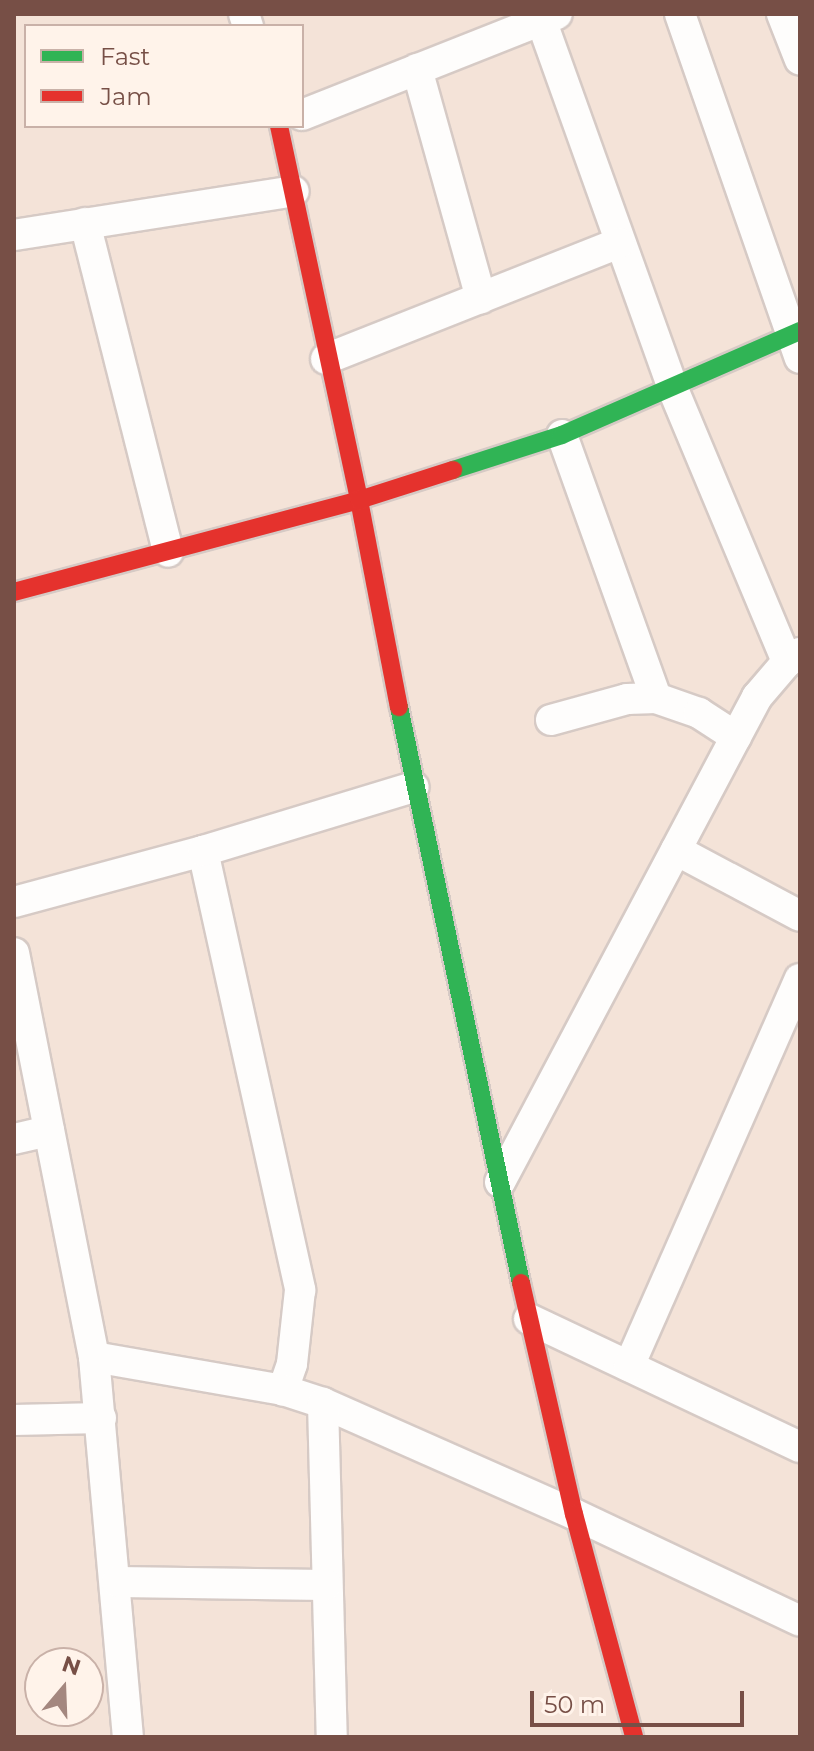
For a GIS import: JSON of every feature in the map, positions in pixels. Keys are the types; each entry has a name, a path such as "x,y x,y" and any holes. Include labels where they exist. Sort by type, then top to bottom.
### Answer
{"street":[{"path":"14,592 359,500 562,435 797,341 680,14"},
{"path":"782,14 800,60"},
{"path":"304,114 546,16 619,243 673,389 794,658 757,697 500,1182"},
{"path":"417,69 481,298"},
{"path":"279,128 326,359 359,500 414,787 529,1319 574,1514 634,1737"},
{"path":"14,235 294,191"},
{"path":"85,223 168,552"},
{"path":"326,359 619,243"},
{"path":"562,435 656,698"},
{"path":"551,720 627,699 656,698 699,713 736,737"},
{"path":"14,902 203,851 414,787"},
{"path":"676,850 800,916"},
{"path":"203,851 300,1290 292,1364 283,1390"},
{"path":"14,953 18,991 94,1357 117,1582 128,1737"},
{"path":"629,1366 800,979"},
{"path":"14,1139 49,1131"},
{"path":"529,1319 800,1447"},
{"path":"94,1357 283,1390 323,1403 574,1514 800,1621"},
{"path":"323,1403 332,1737"},
{"path":"14,1420 101,1418"},
{"path":"117,1582 326,1585"}],"shaded area":[{"path":"14,14 800,14 800,1737 14,1737"}],"traffic: fast":[{"path":"453,470 562,435 800,331"},
{"path":"399,707 521,1283"}],"traffic: jam":[{"path":"279,128 359,500 399,707"},
{"path":"14,592 359,500 453,470"},
{"path":"521,1283 574,1514 634,1737"}]}
